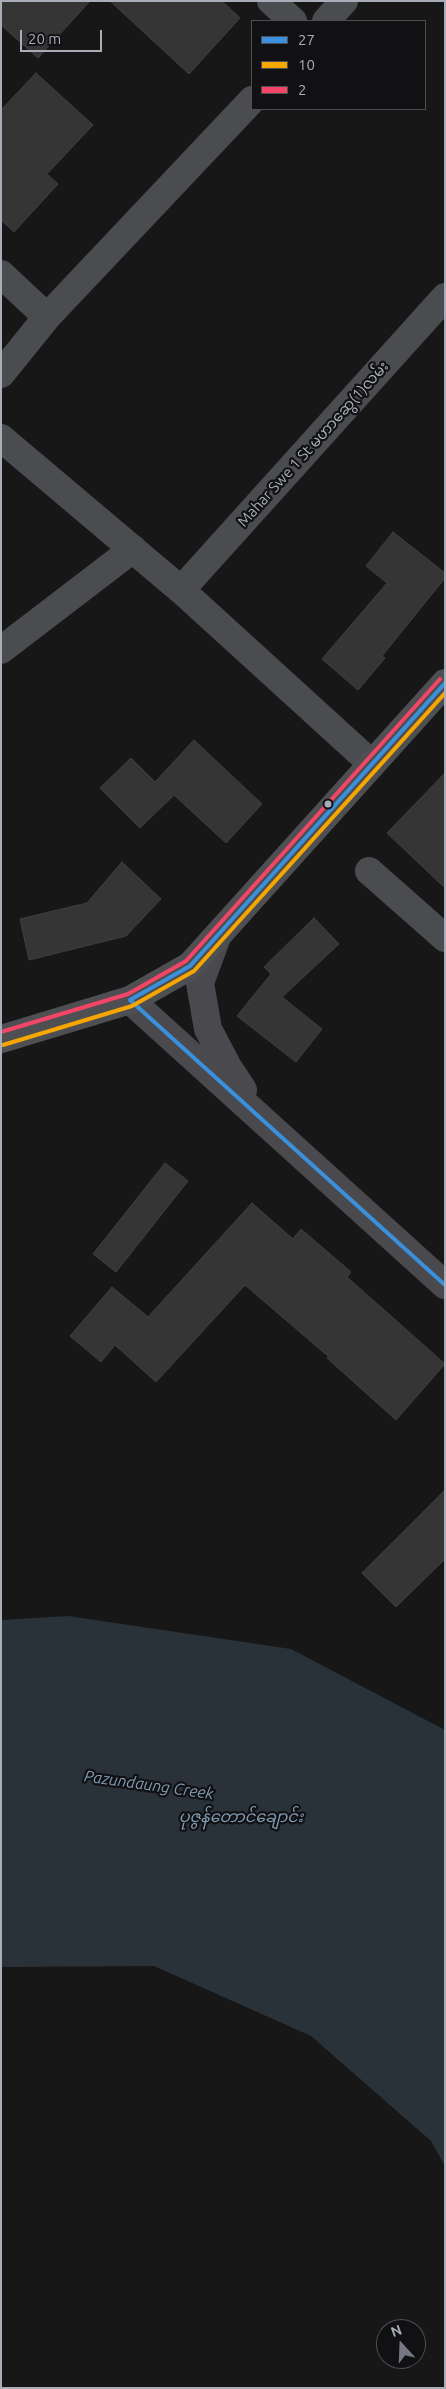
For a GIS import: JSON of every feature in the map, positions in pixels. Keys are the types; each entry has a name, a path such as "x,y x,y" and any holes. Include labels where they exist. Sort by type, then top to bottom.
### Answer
{"main road":[{"path":"1,1039 130,1000 190,966 445,683"},
{"path":"217,937 200,983 208,1029 228,1067 265,1122"},
{"path":"130,1000 445,1285"}],"street":[{"path":"271,1 292,20"},
{"path":"327,20 344,1"},
{"path":"1,374 47,317 251,101"},
{"path":"1,274 47,317"},
{"name":"Mahar Swe 1 St မဟာဆွေ(1)လမ်း","path":"182,590 445,297"},
{"path":"1,438 182,590 372,764"},
{"path":"1,650 133,549"},
{"path":"369,871 445,938"}],"water":[{"name":"ပုဇွန်တောင်ချောင်း","path":"68,1616 291,1649 445,1730 445,2166 431,2141 311,2036 154,1966 1,1967 1,1620"}],"building":[{"path":"1,1 90,1 38,58 1,25"},
{"path":"110,1 222,1 240,18 189,74"},
{"path":"36,73 93,125 47,174 58,184 14,232 1,220 1,110"},
{"path":"393,532 445,573 445,578 382,656 385,658 358,690 322,659 387,583 366,566"},
{"path":"194,740 262,804 226,843 174,795 140,828 100,788 131,758 155,782"},
{"path":"445,773 445,888 387,833"},
{"path":"122,862 161,899 126,936 29,960 20,919 87,903"},
{"path":"314,918 339,944 282,997 322,1029 296,1062 237,1016 271,974 264,967"},
{"path":"165,1163 188,1181 116,1272 93,1254"},
{"path":"252,1203 293,1239 301,1229 351,1272 347,1277 445,1364 396,1420 327,1358 329,1357 245,1285 156,1382 115,1345 101,1362 70,1336 112,1287 148,1317"},
{"path":"445,1490 445,1559 396,1607 362,1573"}],"transit line":[{"name":"2","path":"1,1032 128,994 186,961 440,679"},
{"name":"27","path":"130,1000 190,966 445,683"},
{"name":"10","path":"3,1045 132,1006 194,971 445,693"},
{"name":"27","path":"130,1000 445,1285"}],"water label":[{"name":"Pazundaung Creek","path":"149,1785"}]}
